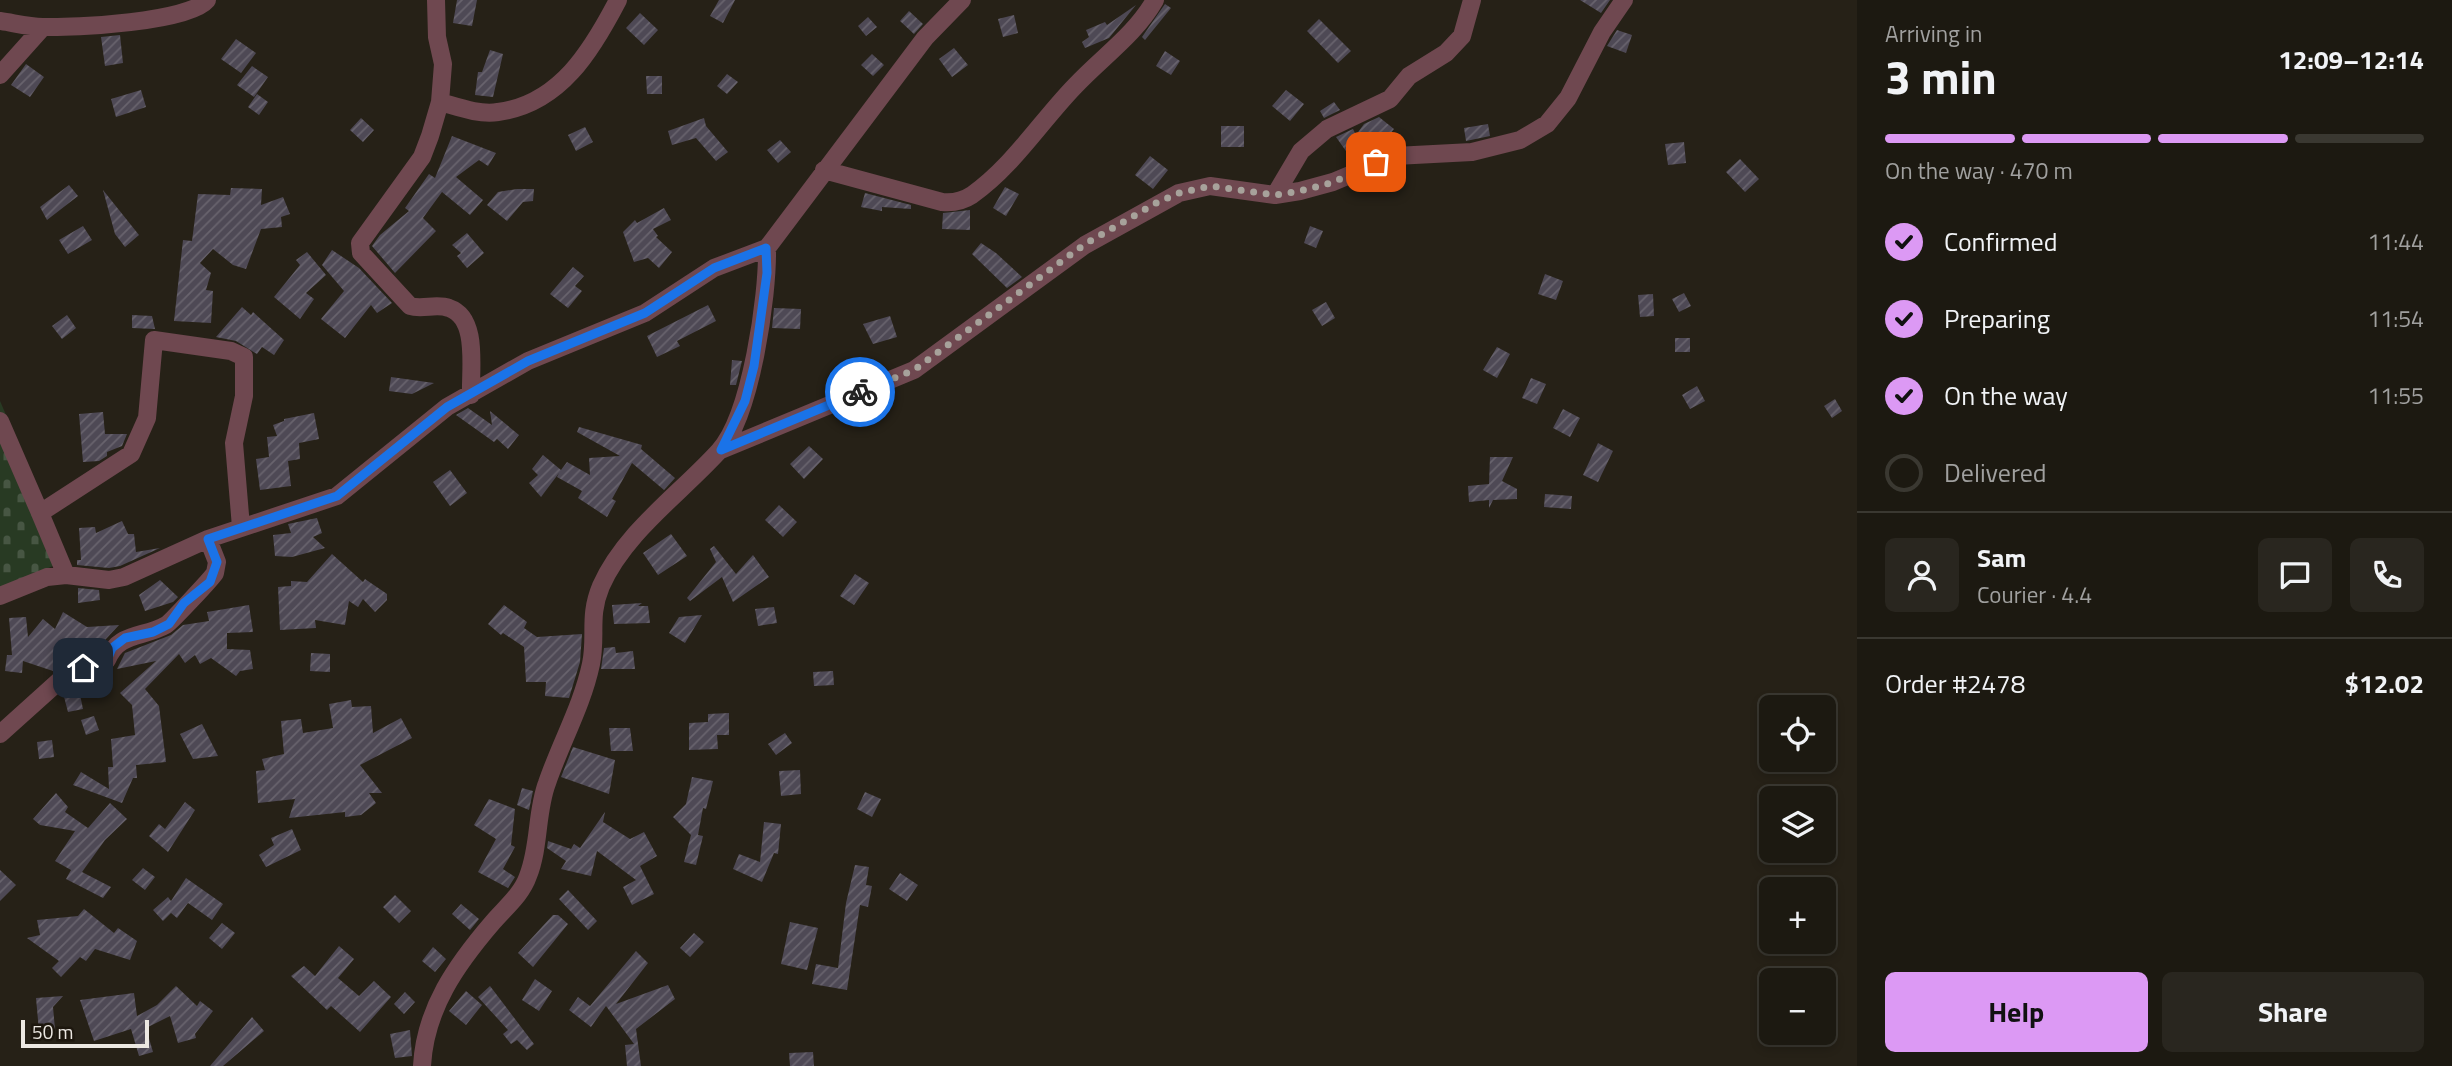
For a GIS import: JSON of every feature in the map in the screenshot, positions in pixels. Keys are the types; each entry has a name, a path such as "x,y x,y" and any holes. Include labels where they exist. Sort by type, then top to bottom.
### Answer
{"street":[{"path":"0,21 43,27 129,22 182,14 202,7 207,0"},
{"path":"436,0 437,37 443,64 440,102 422,157 360,243 361,253 410,306 450,308 468,327 471,395"},
{"path":"440,102 498,113 532,103 573,74 596,42 618,0"},
{"path":"0,596 47,577 66,575 99,580 124,577 208,539 337,496 376,467 428,420 528,361 645,313 714,268 766,248 925,38 961,0"},
{"path":"824,170 942,202 960,200 972,195 1018,152 1075,86 1127,37 1155,0"},
{"path":"1275,195 1301,151 1327,129 1390,99 1409,75 1446,52 1462,36 1472,0"},
{"path":"721,450 914,370 1085,244 1158,202 1179,193 1210,186 1275,195 1334,182 1395,156 1472,152 1498,147 1531,134 1547,124 1568,98 1602,32 1624,0"},
{"path":"0,75 43,27"},
{"path":"422,1066 428,1023 443,989 474,944 528,878 546,785 582,701 592,659 592,611 602,584 617,559 652,519 721,450 745,401 754,366 767,273 766,248"},
{"path":"40,513 131,454 147,418 154,340 162,340 231,351 244,356 244,396 233,451 241,527"},
{"path":"0,421 66,575"},
{"path":"0,734 59,681 107,660 112,648 125,638 153,632 169,624 184,603 210,582 215,573 217,562 208,539"}],"green space":[{"path":"0,401 68,559 0,590"}],"building":[{"path":"457,0 477,0 472,26 453,23"},
{"path":"719,0 735,0 723,23 710,16"},
{"path":"1580,0 1610,0 1601,13"},
{"path":"1165,4 1171,8 1145,40 1142,37"},
{"path":"1136,5 1109,38 1085,48 1082,42 1089,37 1086,30 1105,22 1107,25"},
{"path":"909,11 923,24 914,34 900,21"},
{"path":"640,13 658,30 644,45 626,28"},
{"path":"1014,15 1018,33 1003,37 998,19"},
{"path":"868,17 877,27 866,36 858,26"},
{"path":"1319,19 1351,51 1338,63 1307,31"},
{"path":"1617,30 1632,35 1626,53 1607,46"},
{"path":"120,35 123,63 105,66 101,37"},
{"path":"236,39 256,53 241,73 221,59"},
{"path":"954,48 968,65 952,77 939,59"},
{"path":"490,50 503,54 493,97 475,95 478,72 482,72"},
{"path":"1165,51 1180,61 1171,75 1156,66"},
{"path":"872,54 884,65 873,76 861,65"},
{"path":"26,64 44,77 30,97 11,85"},
{"path":"252,66 268,77 254,97 237,85"},
{"path":"727,74 738,82 727,94 717,86"},
{"path":"646,76 662,76 662,94 647,94"},
{"path":"141,90 146,107 116,117 111,99"},
{"path":"1286,90 1304,104 1290,121 1272,106"},
{"path":"257,94 268,102 259,115 248,107"},
{"path":"1334,102 1340,110 1324,118 1320,111"},
{"path":"1379,117 1394,129 1382,144 1380,142 1353,161 1336,137 1353,129 1356,135 1364,124"},
{"path":"361,118 374,130 363,142 350,130"},
{"path":"704,118 706,126 728,152 716,161 696,138 672,145 668,131"},
{"path":"1488,124 1490,136 1466,141 1464,128"},
{"path":"1221,126 1244,126 1244,147 1221,147"},
{"path":"585,127 593,142 576,151 568,135"},
{"path":"452,136 496,153 488,166 479,160 456,177 483,200 470,215 442,192 423,218 436,231 395,273 372,246 380,235 409,211 405,208 429,174 435,178"},
{"path":"780,140 791,152 778,163 767,150"},
{"path":"1684,142 1686,163 1668,165 1665,144"},
{"path":"1150,156 1168,170 1153,189 1135,175"},
{"path":"1740,159 1759,179 1745,192 1726,172"},
{"path":"69,185 78,196 47,220 40,207"},
{"path":"1005,187 1019,194 1006,216 993,208"},
{"path":"231,188 262,189 261,205 283,197 290,214 281,217 282,227 261,229 246,269 233,265 213,249 200,263 211,273 206,290 213,291 211,323 174,321 183,240 192,241 198,194 230,195"},
{"path":"534,189 533,201 523,202 507,221 487,205 498,192"},
{"path":"103,190 139,235 125,247 115,234"},
{"path":"865,193 911,205 911,209 882,207 882,211 861,207"},
{"path":"664,208 671,220 653,229 658,236 656,237 672,252 659,268 648,258 634,262 623,232 635,220 637,223"},
{"path":"970,210 970,230 942,229 943,213"},
{"path":"83,226 92,240 68,254 59,240"},
{"path":"1310,226 1323,231 1316,248 1304,243"},
{"path":"467,233 484,253 467,268 457,256 461,253 452,245"},
{"path":"981,243 1022,277 1007,288 972,254"},
{"path":"332,250 359,268 392,303 377,313 371,305 345,338 321,319 344,291 322,265"},
{"path":"307,252 326,275 306,293 314,299 300,319 274,297 300,265 296,260"},
{"path":"573,267 584,276 575,286 582,291 568,308 550,294"},
{"path":"1545,274 1563,281 1556,300 1538,294"},
{"path":"1684,293 1691,306 1679,312 1672,299"},
{"path":"1653,294 1654,316 1640,317 1638,295"},
{"path":"1326,302 1335,318 1322,326 1312,310"},
{"path":"708,305 716,321 677,341 680,346 657,357 647,336"},
{"path":"242,307 251,315 253,312 284,340 274,355 262,347 257,354 236,341 216,337"},
{"path":"774,308 801,309 800,329 772,328"},
{"path":"67,315 76,328 62,339 52,326"},
{"path":"132,315 152,316 155,329 132,328"},
{"path":"890,316 897,337 873,344 863,324"},
{"path":"1675,338 1690,338 1690,352 1675,352"},
{"path":"1497,347 1510,354 1497,378 1483,370"},
{"path":"732,360 742,361 736,385 730,385"},
{"path":"391,377 434,383 412,394 389,391"},
{"path":"1531,378 1546,384 1537,404 1522,398"},
{"path":"1697,386 1705,401 1690,409 1682,395"},
{"path":"1835,399 1842,411 1832,418 1824,406"},
{"path":"468,408 492,425 490,411 519,435 508,449 497,439 494,442 456,415"},
{"path":"1563,409 1580,418 1570,437 1553,428"},
{"path":"103,412 105,434 127,434 122,446 107,452 107,456 99,461 83,462 79,414"},
{"path":"314,413 319,439 299,443 300,459 288,461 291,486 260,490 256,459 269,457 267,437 277,436 273,425 284,419"},
{"path":"579,427 642,445 641,449 675,478 664,490 632,463 612,499 616,501 607,517 578,498 582,491 557,477 559,473 541,497 529,483 538,475 532,469 543,455 561,470 567,462 590,475 589,458 620,456 577,432"},
{"path":"1598,443 1613,451 1598,482 1583,475"},
{"path":"809,446 823,459 804,479 790,464"},
{"path":"1490,457 1513,457 1502,481 1517,489 1517,499 1493,500 1489,508 1489,500 1469,502 1468,486 1489,484"},
{"path":"450,470 467,493 450,506 433,482"},
{"path":"1545,494 1572,496 1571,509 1544,507"},
{"path":"779,505 797,522 783,537 765,520"},
{"path":"317,518 322,533 313,537 325,548 292,557 275,556 273,535 291,533 288,524"},
{"path":"122,521 128,534 134,534 136,552 160,548 120,566 109,568 77,565 77,560 81,560 79,528 95,527 96,533"},
{"path":"671,534 687,556 658,575 643,553"},
{"path":"714,546 736,574 753,555 769,577 733,602 722,577 690,601 687,598 716,562 710,549"},
{"path":"332,554 363,582 365,579 387,594 387,600 375,612 363,599 358,607 349,601 345,625 315,620 316,628 280,630 278,587 291,586 291,581 307,582"},
{"path":"855,574 869,583 854,605 840,596"},
{"path":"160,580 178,597 173,602 145,611 139,595"},
{"path":"78,588 99,590 100,600 78,603"},
{"path":"642,603 638,606 648,606 650,623 614,624 612,605"},
{"path":"249,605 253,632 227,633 227,649 250,650 253,669 240,671 236,676 211,658 200,664 195,655 185,663 179,654 145,689 159,706 166,762 136,765 137,778 133,778 122,803 73,785 81,772 109,789 108,767 113,767 111,739 135,735 132,705 120,693 156,661 117,669 125,653 171,635 183,625 209,621 207,612"},
{"path":"504,605 527,622 524,628 537,637 582,634 580,662 569,698 545,696 546,682 526,682 524,647 503,633 501,635 488,624"},
{"path":"774,607 777,623 758,626 755,609"},
{"path":"63,612 87,627 119,625 92,654 53,671 23,661 22,673 5,671 7,655 12,655 9,618 26,617 28,637 43,619 55,629"},
{"path":"702,615 685,643 669,633 679,617"},
{"path":"615,647 616,653 633,651 635,669 601,669 604,648"},
{"path":"311,653 330,654 330,672 310,671"},
{"path":"833,671 834,685 814,686 813,672"},
{"path":"78,685 83,709 68,712 63,693"},
{"path":"351,700 352,707 371,706 373,733 401,718 412,738 360,765 382,793 369,793 376,803 361,815 345,817 345,812 289,818 295,799 258,803 256,771 265,770 262,759 284,754 281,721 301,719 303,733 333,728 329,704"},
{"path":"729,713 729,735 717,735 718,749 689,750 689,723 708,722 708,714"},
{"path":"94,716 99,730 86,735 81,720"},
{"path":"202,724 218,756 193,759 180,734"},
{"path":"609,728 630,728 633,751 611,751"},
{"path":"785,733 792,743 776,755 768,744"},
{"path":"52,740 54,757 39,759 37,742"},
{"path":"573,747 615,760 609,794 561,777"},
{"path":"800,770 801,794 781,796 779,771"},
{"path":"692,777 713,781 706,809 703,808 698,835 703,836 696,865 684,862 691,835 673,817 686,804"},
{"path":"522,788 533,791 529,810 517,805"},
{"path":"865,792 881,799 872,817 857,809"},
{"path":"56,793 68,807 65,812 88,828 110,803 127,819 105,840 82,872 111,887 103,898 66,879 71,870 55,861 75,831 40,825 33,819"},
{"path":"489,799 515,809 511,845 515,847 503,869 515,877 508,888 478,872 496,839 474,825"},
{"path":"185,802 195,810 168,852 149,836 159,824 165,829"},
{"path":"605,812 603,822 630,839 644,832 657,856 640,866 654,894 632,905 623,887 636,880 597,851 591,876 561,869 566,861 547,848 548,841 571,849 574,844 580,848"},
{"path":"764,822 781,824 778,854 774,853 762,882 733,869 739,854 760,862"},
{"path":"292,829 301,850 266,867 259,855 274,845 271,838"},
{"path":"855,865 869,867 866,885 872,886 868,907 860,905 847,990 812,984 816,964 838,968 846,903"},
{"path":"143,868 155,877 145,890 132,880"},
{"path":"0,870 16,885 0,901"},
{"path":"900,873 918,885 907,901 889,889"},
{"path":"186,878 223,904 212,920 188,903 177,918 171,913 163,921 153,910 168,897 171,901"},
{"path":"568,890 597,921 588,930 559,899"},
{"path":"395,895 411,911 399,923 383,907"},
{"path":"461,904 479,919 470,930 452,914"},
{"path":"84,909 114,933 118,928 137,941 130,960 95,949 86,961 80,957 61,977 52,968 59,961 27,938 40,935 37,920 78,916"},
{"path":"553,915 558,915 568,924 533,967 518,953"},
{"path":"790,922 818,928 807,970 781,964"},
{"path":"222,923 235,933 222,949 209,938"},
{"path":"694,933 704,942 690,957 680,948"},
{"path":"339,946 354,959 338,978 359,996 374,981 391,997 360,1032 331,1006 327,1010 291,976 304,966 315,976"},
{"path":"433,947 446,959 435,972 422,961"},
{"path":"636,951 648,963 616,1004 668,985 675,999 636,1029 641,1066 627,1066 625,1045 634,1044 606,1006 591,1027 569,1010 578,997 590,1006"},
{"path":"535,979 552,991 539,1011 522,1000"},
{"path":"176,986 197,1006 200,1001 213,1011 195,1034 196,1038 178,1043 170,1016 146,1028 153,1052 139,1056 131,1029 94,1041 80,1000 134,993 137,1016 157,1005"},
{"path":"490,986 534,1044 527,1050 517,1040 511,1044 503,1034 508,1030 478,997"},
{"path":"466,991 482,1005 466,1025 449,1011"},
{"path":"405,992 415,1002 404,1014 394,1004"},
{"path":"63,996 53,1007 55,1029 39,1031 36,998"},
{"path":"252,1017 264,1031 223,1066 210,1066"},
{"path":"410,1030 412,1056 395,1058 390,1034"},
{"path":"813,1052 814,1066 790,1066 789,1053"}],"way so far":[{"path":"860,392 914,370 1085,244 1158,202 1179,193 1210,186 1275,195 1300,191 1334,182 1376,162"}],"route":[{"path":"83,668 101,665 107,660 112,648 125,638 153,632 169,624 184,603 210,582 217,562 208,539 337,496 447,407 528,361 645,313 714,268 749,257 766,248 767,273 754,366 745,401 721,450 860,392"}]}
